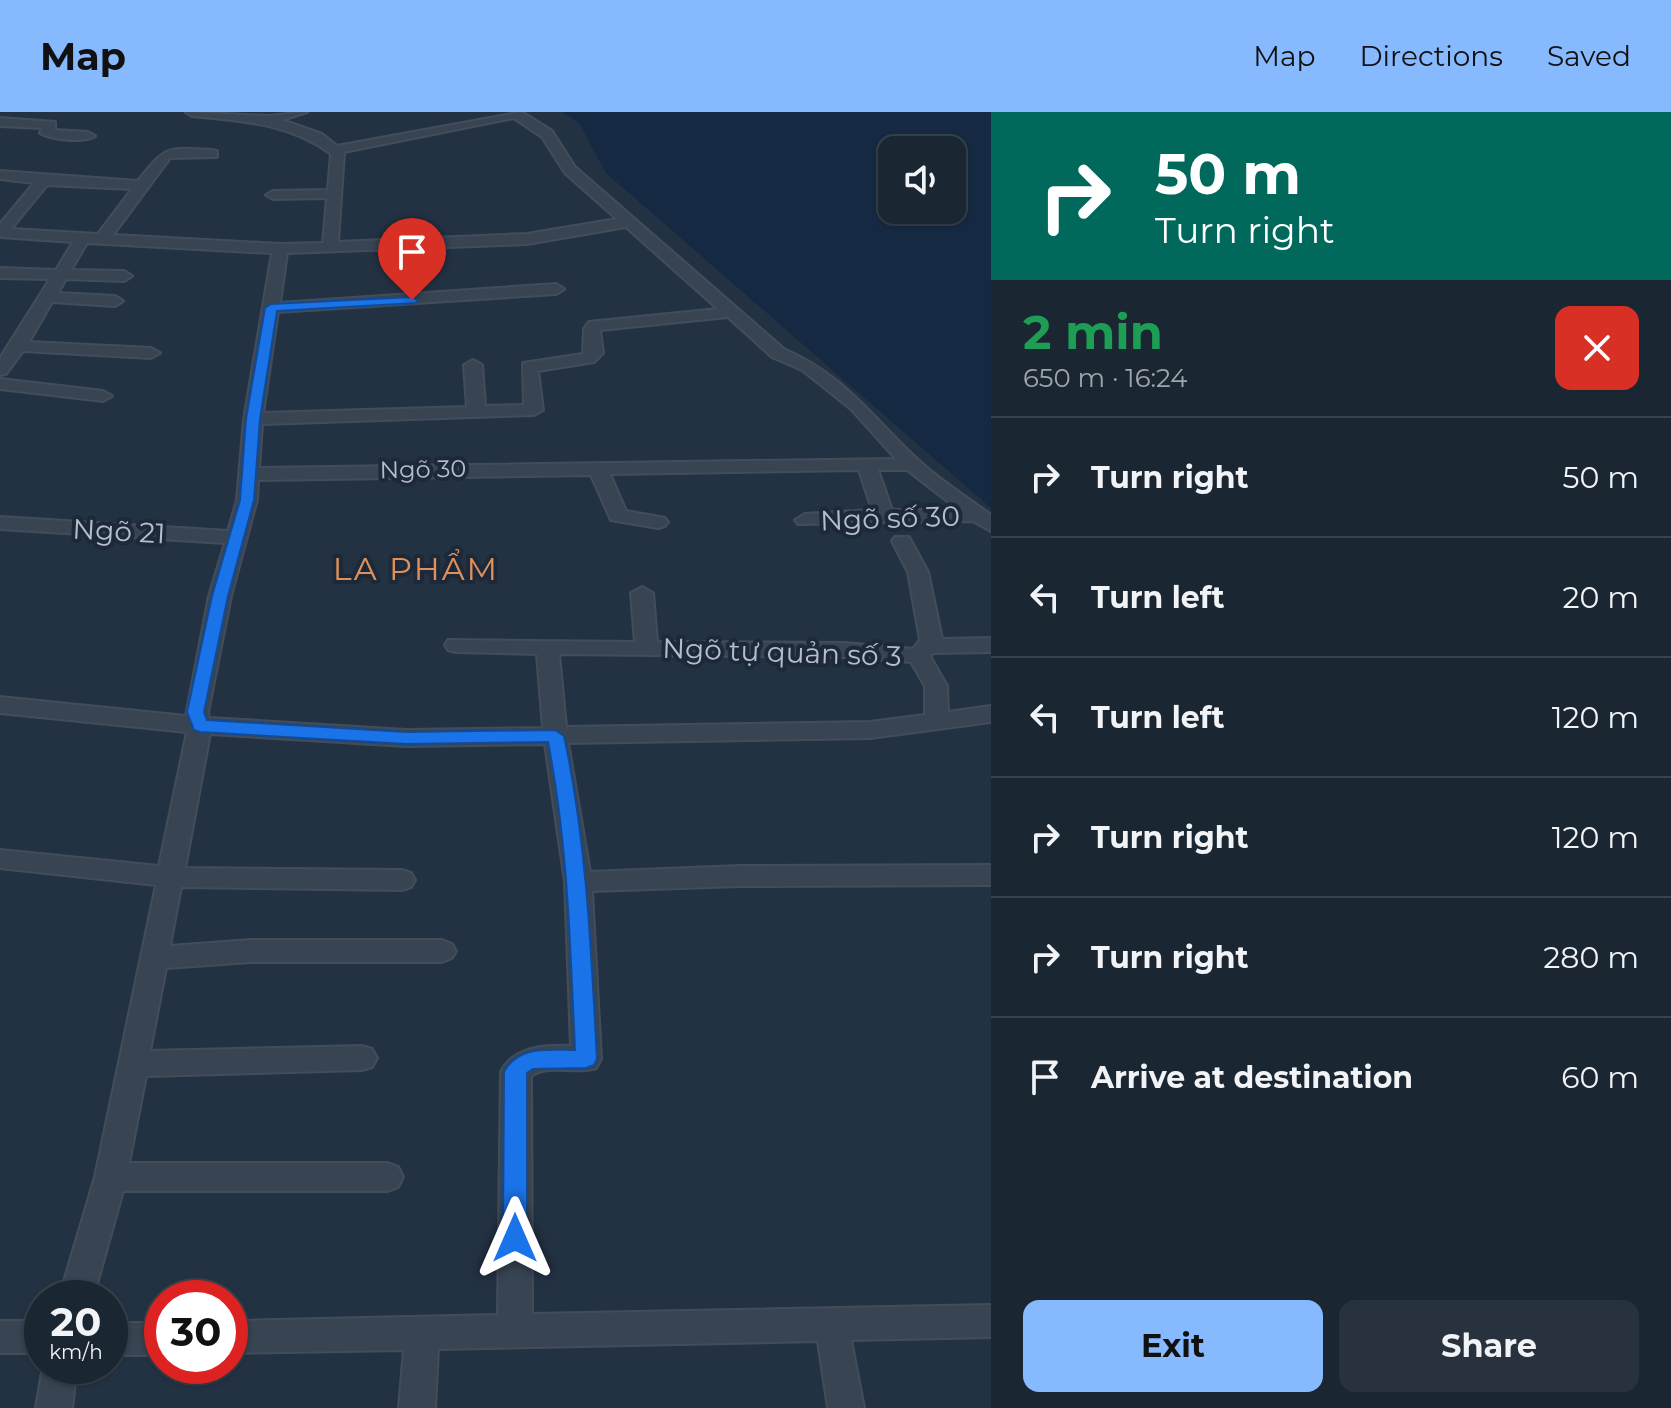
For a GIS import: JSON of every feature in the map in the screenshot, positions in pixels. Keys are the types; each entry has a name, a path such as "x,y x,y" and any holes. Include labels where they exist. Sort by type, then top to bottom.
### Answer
{"street":[{"path":"192,112 268,120 317,137 335,150 338,160 330,247"},
{"path":"268,120 301,112"},
{"path":"335,150 514,113 547,134 570,170 778,353 808,366 857,405 911,464 984,520"},
{"path":"0,122 50,124 46,132 88,136"},
{"path":"101,240 169,153 212,154"},
{"path":"0,175 40,177 43,181 142,185"},
{"path":"0,233 43,181"},
{"path":"273,195 335,194"},
{"path":"0,233 280,249 527,239 627,222"},
{"path":"0,370 18,346 58,274 82,239"},
{"path":"81,1280 111,1177 200,726 196,712 220,596 238,538 280,249"},
{"path":"0,273 124,276"},
{"path":"271,308 556,289"},
{"path":"47,297 115,301"},
{"path":"253,419 535,410 530,366 588,358 594,353 595,326 732,312"},
{"path":"18,346 151,353"},
{"path":"473,365 476,413"},
{"path":"0,384 103,396"},
{"name":"Ngõ 30","path":"249,474 911,464"},
{"path":"867,465 884,515"},
{"path":"597,467 618,516 658,522"},
{"name":"Ngõ số 30","path":"805,520 884,515 984,520"},
{"name":"Ngõ 21","path":"0,523 238,538"},
{"path":"902,541 918,572 931,641 924,651 936,686 937,720"},
{"name":"Ngõ tự quản số 3","path":"642,593 646,648"},
{"name":"Ngõ tự quản số 3","path":"456,645 798,652 924,651 991,645"},
{"path":"515,1332 516,1072 520,1065 531,1060 586,1059 578,882 567,794 555,736 548,649"},
{"path":"0,705 119,720 406,738 870,730 991,714"},
{"path":"0,859 172,877 402,880"},
{"path":"578,882 740,876 991,875"},
{"path":"154,958 251,951 442,951"},
{"path":"134,1064 362,1058"},
{"path":"111,1177 387,1177"},
{"path":"248,1337 991,1321"},
{"path":"832,1326 846,1408"},
{"path":"417,1408 422,1334"},
{"path":"0,1337 24,1337"},
{"path":"54,1408 57,1384"}],"water":[{"path":"562,112 991,112 991,508 606,173 579,123"}],"district":[{"name":"LA PHẨM","path":"416,568"}],"route":[{"path":"412,300 271,308 253,419 247,500 220,596 196,712 200,726 406,738 555,736 567,794 578,882 586,1059 531,1060 520,1065 516,1072 515,1238"}]}
